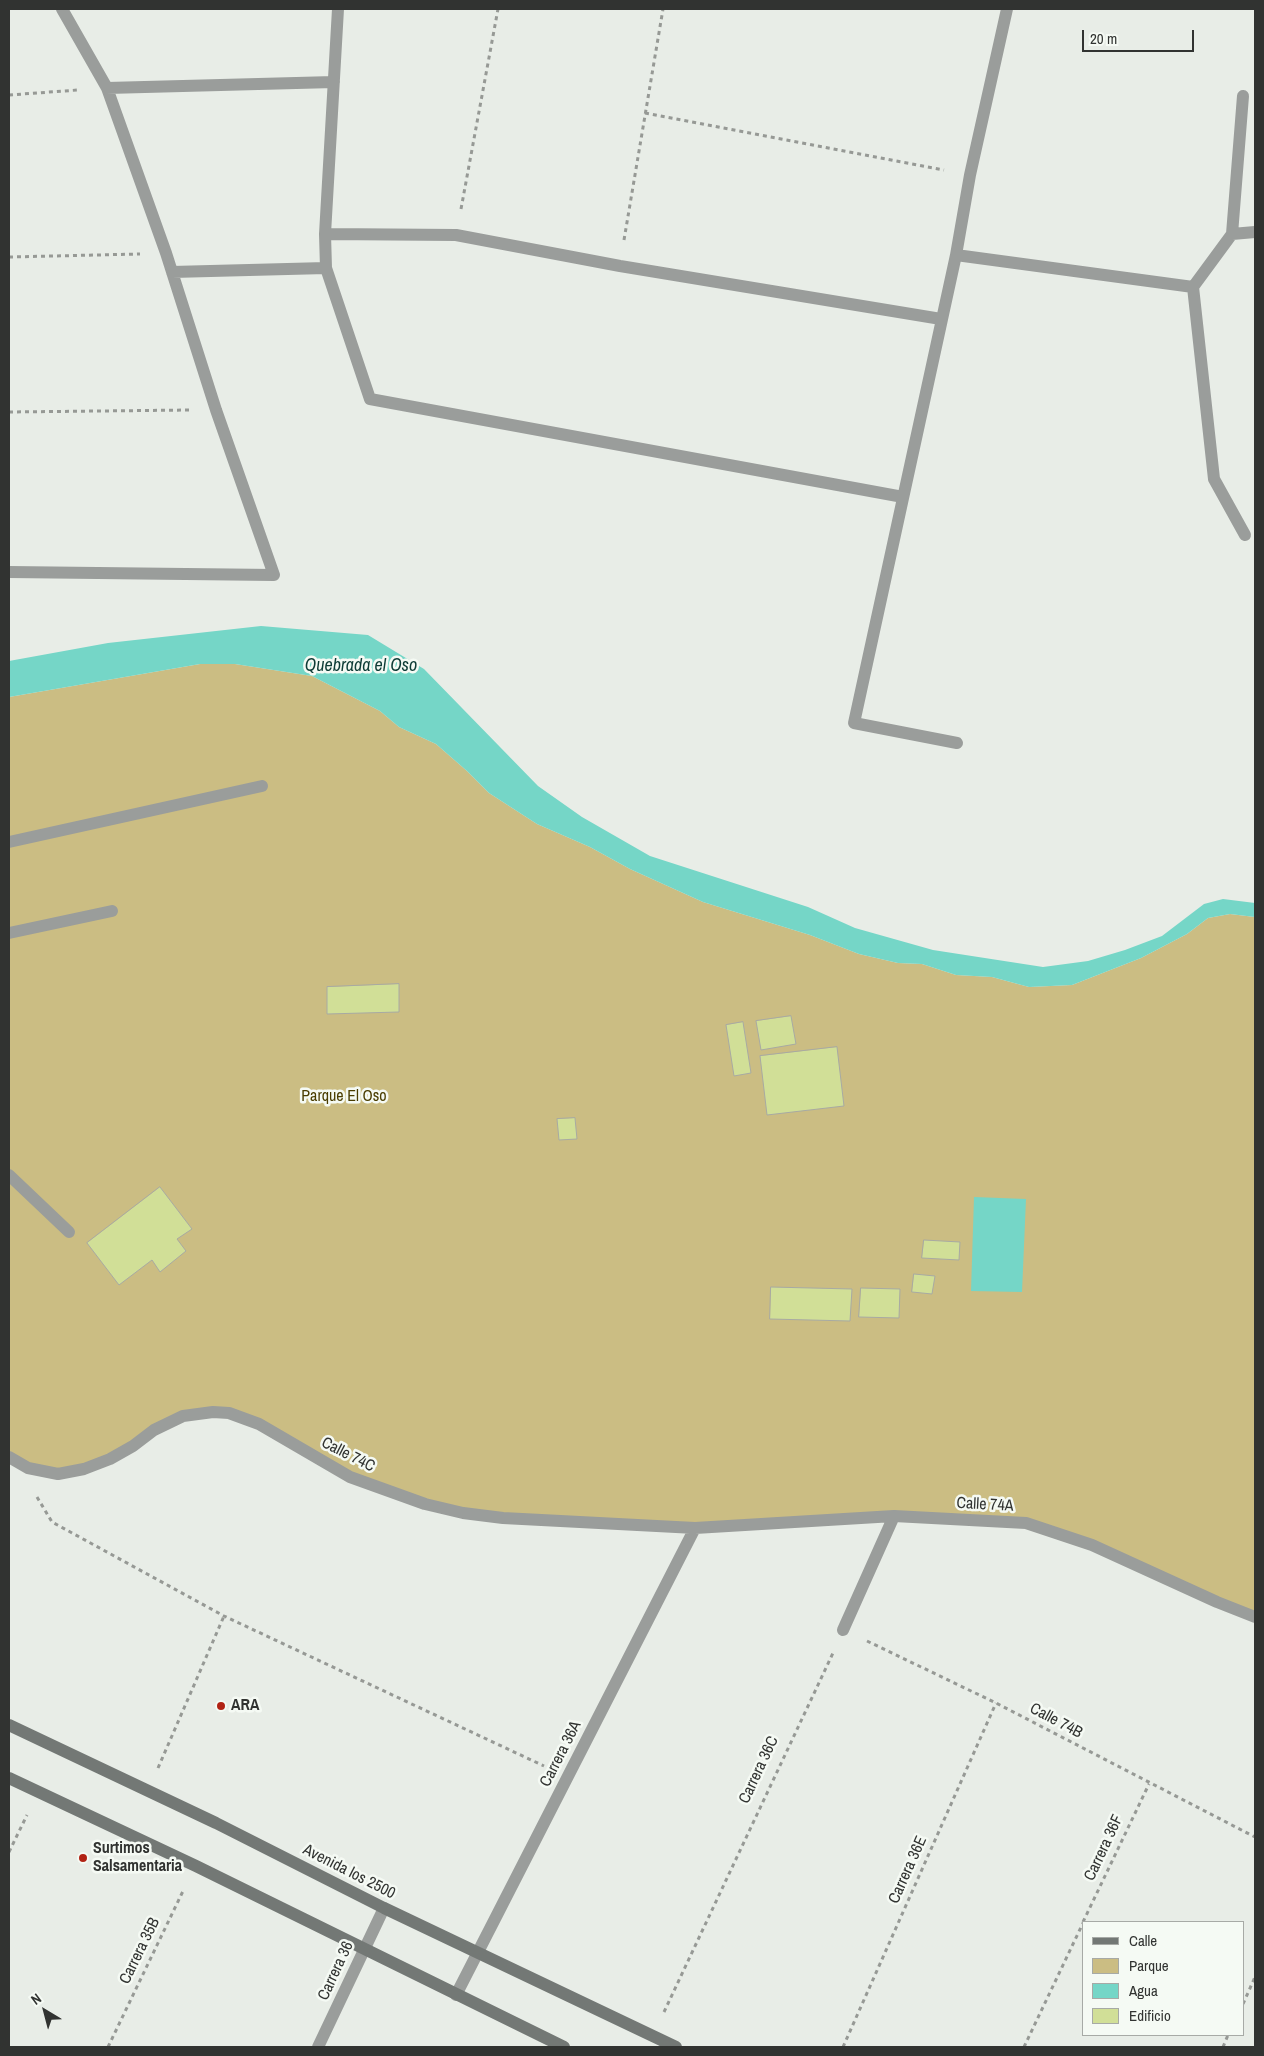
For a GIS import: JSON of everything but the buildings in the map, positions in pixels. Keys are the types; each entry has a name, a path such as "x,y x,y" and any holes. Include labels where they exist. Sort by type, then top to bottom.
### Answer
{"main road":[{"name":"Avenida los 2500","path":"9,1725 216,1823 476,1953 676,2047"},
{"path":"9,1778 196,1866 564,2047"}],"street":[{"path":"9,572 274,575 216,410 166,254 107,88 62,9"},
{"path":"338,9 325,234 326,268 370,399 903,497"},
{"path":"957,743 854,723 956,255 970,175 1007,9"},
{"path":"107,88 334,82"},
{"path":"1243,96 1232,234 1193,287 1214,479 1246,535"},
{"path":"1232,234 1255,232"},
{"path":"325,234 456,234 620,266 941,319"},
{"path":"956,255 1193,287"},
{"path":"172,272 326,268"},
{"path":"9,842 262,786"},
{"path":"9,933 112,911"},
{"path":"9,1176 69,1232"},
{"name":"Calle 74C","path":"11,1459 28,1468 58,1474 84,1468 110,1459 168,1422 183,1416 213,1412 244,1417 350,1477 425,1504 464,1513 503,1518 695,1528"},
{"path":"843,1630 894,1516"},
{"name":"Calle 74A","path":"695,1528 894,1516 1026,1523 1092,1545 1217,1602 1255,1617"},
{"name":"Carrera 36A","path":"456,1995 695,1528"},
{"name":"Carrera 36","path":"318,2047 384,1908"}],"path":[{"path":"456,234 498,9"},
{"path":"620,266 662,9"},
{"path":"9,95 107,88"},
{"path":"645,113 970,175"},
{"path":"9,257 166,254"},
{"path":"9,412 216,410"},
{"path":"11,1459 52,1522 224,1616 567,1777"},
{"path":"148,1791 224,1616"},
{"name":"Calle 74B","path":"843,1630 996,1703 1149,1784 1255,1837"},
{"name":"Carrera 36C","path":"652,2037 843,1630"},
{"name":"Carrera 36E","path":"843,2047 996,1703"},
{"name":"Carrera 36F","path":"1083,1921 1149,1784"},
{"path":"9,1852 39,1792"},
{"name":"Carrera 35B","path":"108,2047 196,1866"},
{"name":"Carrera 36F","path":"1024,2047 1082,1924"},
{"path":"1244,2002 1255,1977"}],"green space":[{"name":"Parque El Oso","path":"200,664 235,664 312,676 380,711 399,727 436,744 489,793 537,824 590,847 630,869 703,902 810,935 859,954 898,963 922,964 956,975 992,977 1029,987 1072,985 1141,958 1187,934 1208,918 1230,914 1255,917 1255,1617 1026,1523 894,1516 695,1528 503,1518 387,1492 259,1424 198,1413 133,1446 58,1474 9,1457 9,697"}],"water":[{"name":"Quebrada el Oso","path":"261,626 368,635 424,669 538,786 582,817 650,856 808,907 855,928 933,950 1043,967 1088,961 1125,950 1162,936 1204,904 1223,899 1255,903 1255,917 1230,914 1208,918 1187,934 1141,958 1072,985 1029,987 992,977 956,975 922,964 898,963 859,954 810,935 703,902 630,869 590,847 537,824 489,793 436,744 399,727 380,711 312,676 235,664 200,664 9,697 9,661 108,643"},
{"path":"974,1197 1026,1199 1022,1292 971,1291"}],"place":[{"name":"ARA","path":"221,1706"},
{"name":"Surtimos Salsamentaria","path":"83,1858"}]}
